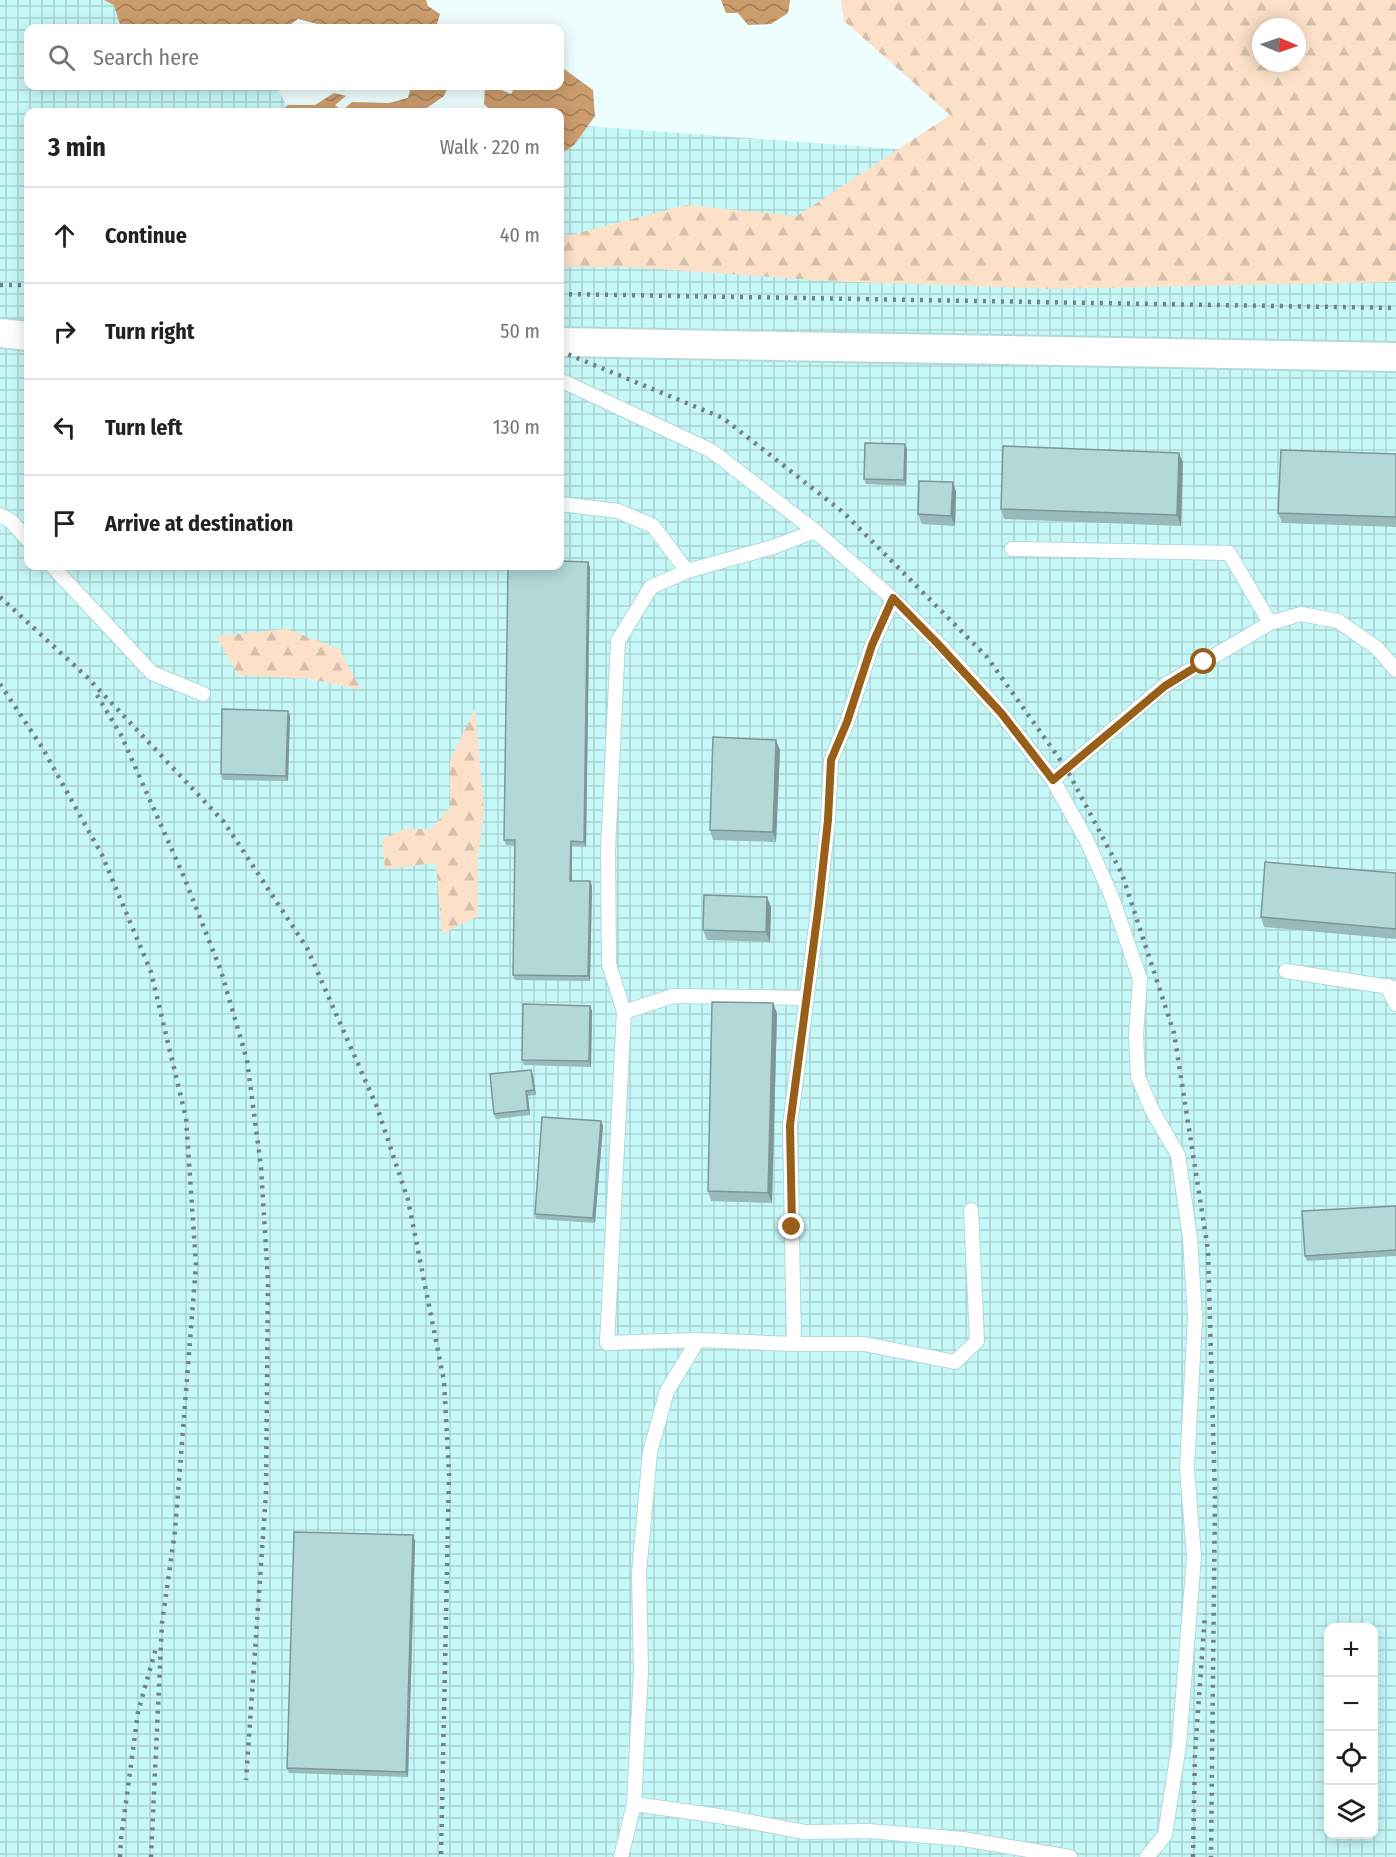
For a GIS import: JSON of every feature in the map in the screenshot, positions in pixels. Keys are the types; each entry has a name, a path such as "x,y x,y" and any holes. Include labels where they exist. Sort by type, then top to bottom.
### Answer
{"street":[{"path":"0,333 24,336"},
{"path":"564,342 1396,357"}],"lane":[{"path":"564,382 712,451 815,531 893,598 1002,714 1053,780 1087,841 1112,895 1140,980 1136,1035 1137,1077 1152,1110 1178,1155 1190,1238 1195,1318 1187,1468 1194,1557 1179,1745 1165,1835 1146,1857"},
{"path":"564,504 618,511 653,526 687,571"},
{"path":"0,515 11,521 24,536"},
{"path":"815,531 773,547 687,571 651,587 618,641 608,850 609,964 624,1012 607,1343 698,1340 864,1344 955,1362 977,1341 971,1210"},
{"path":"1012,549 1229,553 1270,622"},
{"path":"56,570 152,673 202,694"},
{"path":"794,1344 790,1125 819,903 828,820 831,760 847,722 872,645 893,598"},
{"path":"1053,780 1165,686 1270,622 1301,614 1338,621 1377,648 1396,670"},
{"path":"1286,970 1391,987 1396,1004"},
{"path":"624,1012 673,996 806,998"},
{"path":"621,1857 634,1804 641,1671 639,1573 650,1452 667,1391 698,1340"},
{"path":"634,1804 719,1816 805,1832 869,1831 963,1839 1070,1857"}],"shaded area":[{"path":"0,0 234,0 246,24 24,24 24,90 278,90 286,104 342,108 24,108 24,570 564,570 564,124 1396,186 1396,1857 0,1857"}],"green space":[{"path":"841,0 1396,0 1396,282 1052,289 828,281 631,267 564,267 564,234 571,235 686,205 797,216 950,115 844,21"},
{"path":"287,629 339,649 361,690 311,679 238,675 216,636"},
{"path":"475,708 484,812 478,857 478,916 442,934 436,863 385,869 382,839 405,829 431,829 450,807 450,761"}],"water":[{"path":"104,0 426,0 428,6 440,14 437,24 317,24 298,19 291,24 120,24 114,5"},
{"path":"721,0 790,0 788,13 771,24 748,25 738,13 726,13"},
{"path":"564,69 593,90 595,116 574,145 564,151 564,108 488,108 484,104 485,90 501,90 511,94 514,90 564,90"},
{"path":"410,90 446,90 444,96 427,108 345,108 352,102 389,103 408,98"},
{"path":"334,93 346,96 335,105 338,108 285,108 288,105 315,105"}],"building":[{"path":"865,443 905,444 904,480 864,479"},
{"path":"1003,446 1179,453 1177,515 1001,509"},
{"path":"1281,450 1396,454 1396,517 1278,513"},
{"path":"919,481 953,482 951,516 918,514"},
{"path":"564,561 588,562 584,842 571,841 570,881 590,881 588,976 513,975 515,840 504,840 508,570 564,570"},
{"path":"222,709 288,711 286,776 221,774"},
{"path":"713,737 776,740 773,832 710,830"},
{"path":"1265,862 1396,873 1396,929 1261,917"},
{"path":"704,895 767,897 766,932 703,930"},
{"path":"712,1002 773,1003 768,1193 708,1191"},
{"path":"523,1004 590,1006 589,1061 522,1060"},
{"path":"531,1070 534,1090 526,1091 528,1110 494,1114 490,1074"},
{"path":"542,1117 601,1121 593,1218 535,1214"},
{"path":"1396,1206 1396,1250 1305,1256 1302,1211"},
{"path":"294,1532 413,1535 406,1772 287,1768"}],"railway":[{"path":"0,285 24,285"},
{"path":"564,294 1396,308"},
{"path":"564,353 723,418 844,513 987,657 1066,768 1122,874 1174,1033 1208,1250 1215,1497 1211,1857"},
{"path":"0,597 87,677 224,822 307,948 377,1107 408,1200 444,1381 449,1474 441,1857"},
{"path":"0,684 42,747 102,855 151,972 186,1118 196,1265 175,1531 162,1623 151,1857"},
{"path":"97,695 121,735 184,877 221,971 247,1060 261,1167 268,1281 266,1493 246,1780"},
{"path":"1193,1857 1195,1753 1205,1614"},
{"path":"120,1857 138,1712 156,1648"}],"route":[{"path":"792,1227 790,1125 819,903 828,820 831,760 847,722 872,645 893,598 1002,714 1053,780 1165,686 1204,662"}]}
